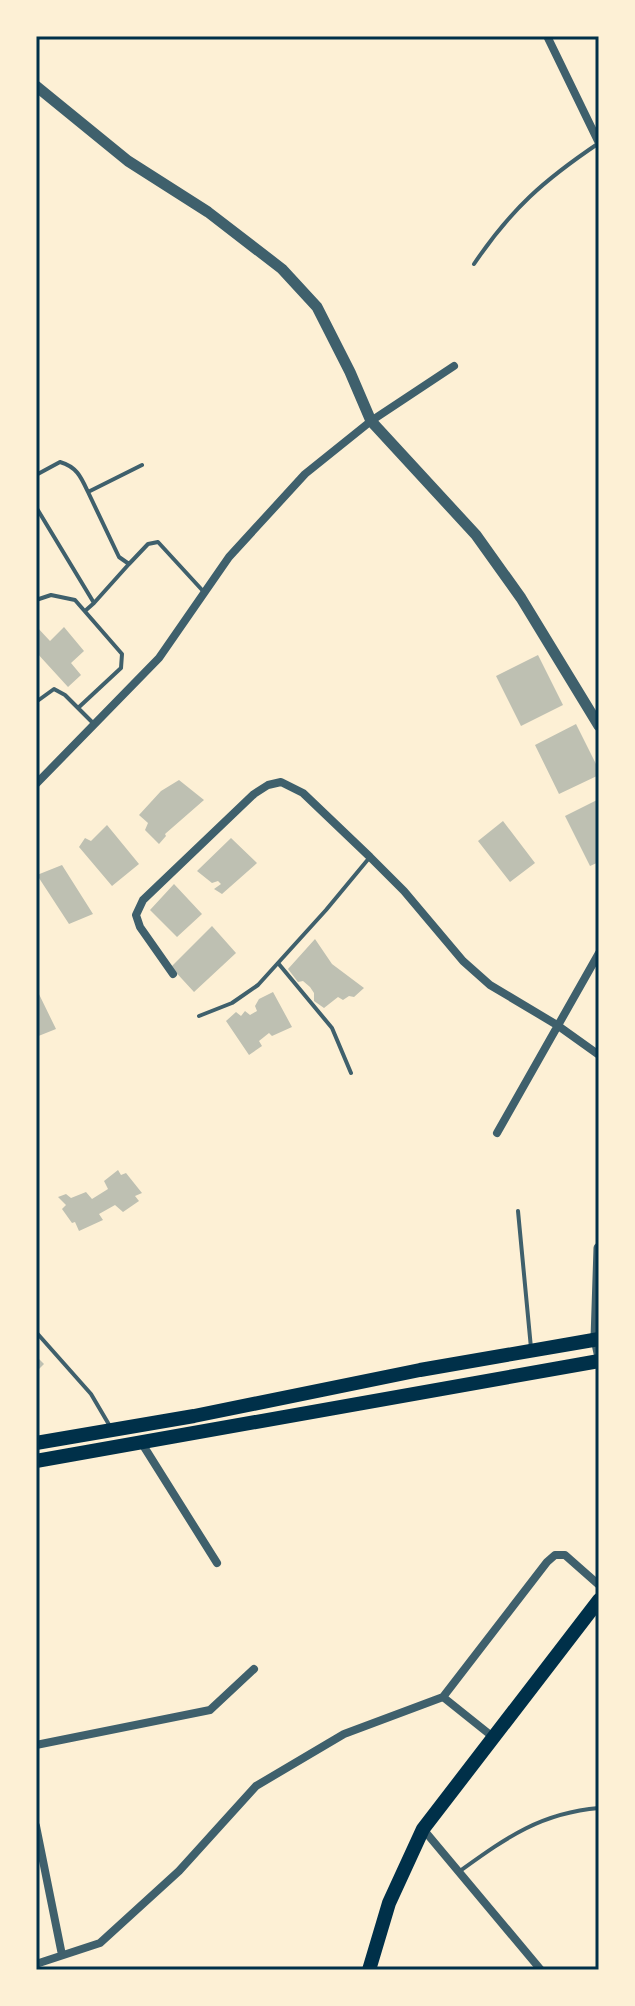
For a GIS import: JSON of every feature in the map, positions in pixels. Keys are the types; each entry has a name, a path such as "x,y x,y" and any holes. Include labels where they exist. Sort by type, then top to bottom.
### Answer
{"main road":[{"path":"36,1443 531,1350 598,1344"},
{"path":"36,1461 599,1361"},
{"path":"372,1968 389,1903 423,1829 599,1600"}],"street":[{"path":"547,36 599,143"},
{"path":"36,86 128,161 208,212 282,269 317,307 371,421 476,535 529,611 599,726"},
{"path":"36,784 159,658 229,557 305,474 371,421 454,366"},
{"path":"173,974 140,927 136,915 143,900 254,794 268,785 281,782 303,793 370,857 404,891 463,961 490,985 557,1025 599,1055"},
{"path":"497,1133 599,953"},
{"path":"598,1344 599,1248"},
{"path":"140,1441 217,1563"},
{"path":"36,1964 100,1943 179,1871 256,1786 344,1734 443,1697 555,1555 565,1555 599,1585"},
{"path":"36,1745 210,1710 254,1669"},
{"path":"443,1697 493,1737"},
{"path":"36,1826 62,1955"},
{"path":"423,1829 541,1970"}],"lane":[{"path":"474,264 524,200 554,173 599,143"},
{"path":"36,475 60,462 70,465 79,473 119,557 129,564"},
{"path":"88,492 142,465"},
{"path":"36,507 94,603"},
{"path":"85,611 148,544 158,542 205,593"},
{"path":"36,600 51,595 75,600 122,654 121,668 78,708"},
{"path":"36,702 54,689 65,695 94,724"},
{"path":"199,1016 232,1003 258,985 370,857"},
{"path":"278,963 332,1028 351,1073"},
{"path":"518,1211 531,1350"},
{"path":"36,1332 91,1394 112,1430"},
{"path":"458,1872 513,1833 549,1817 599,1808"}],"building":[{"path":"36,626 50,641 64,627 84,651 71,663 81,675 68,687 36,652"},
{"path":"538,655 563,705 521,726 496,676"},
{"path":"576,724 599,775 559,794 535,745"},
{"path":"179,780 204,800 165,834 159,844 145,830 148,823 139,815 161,791"},
{"path":"599,799 599,862 590,866 565,816"},
{"path":"503,821 535,863 510,882 478,841"},
{"path":"107,825 139,864 112,886 79,847 85,838 91,841"},
{"path":"231,838 257,863 222,894 214,889 221,884 218,881 212,883 197,871"},
{"path":"62,865 93,914 69,924 37,875"},
{"path":"174,884 202,914 177,937 150,910"},
{"path":"212,926 236,953 194,992 171,967"},
{"path":"315,939 332,964 364,988 354,997 343,1000 338,997 324,1008 314,1001 310,987 303,981 298,982 288,969"},
{"path":"36,988 56,1029 36,1037"},
{"path":"273,992 292,1027 272,1036 269,1033 259,1041 262,1046 249,1055 226,1021 236,1012 241,1016 245,1011 250,1015 257,1011 255,1006 259,999"},
{"path":"118,1170 121,1175 126,1173 142,1193 135,1196 139,1201 123,1212 115,1205 99,1214 103,1220 79,1231 62,1209 66,1205 58,1197 66,1194 71,1198 86,1192 92,1199 108,1189 104,1181"},
{"path":"36,1356 44,1364 36,1372"}]}
